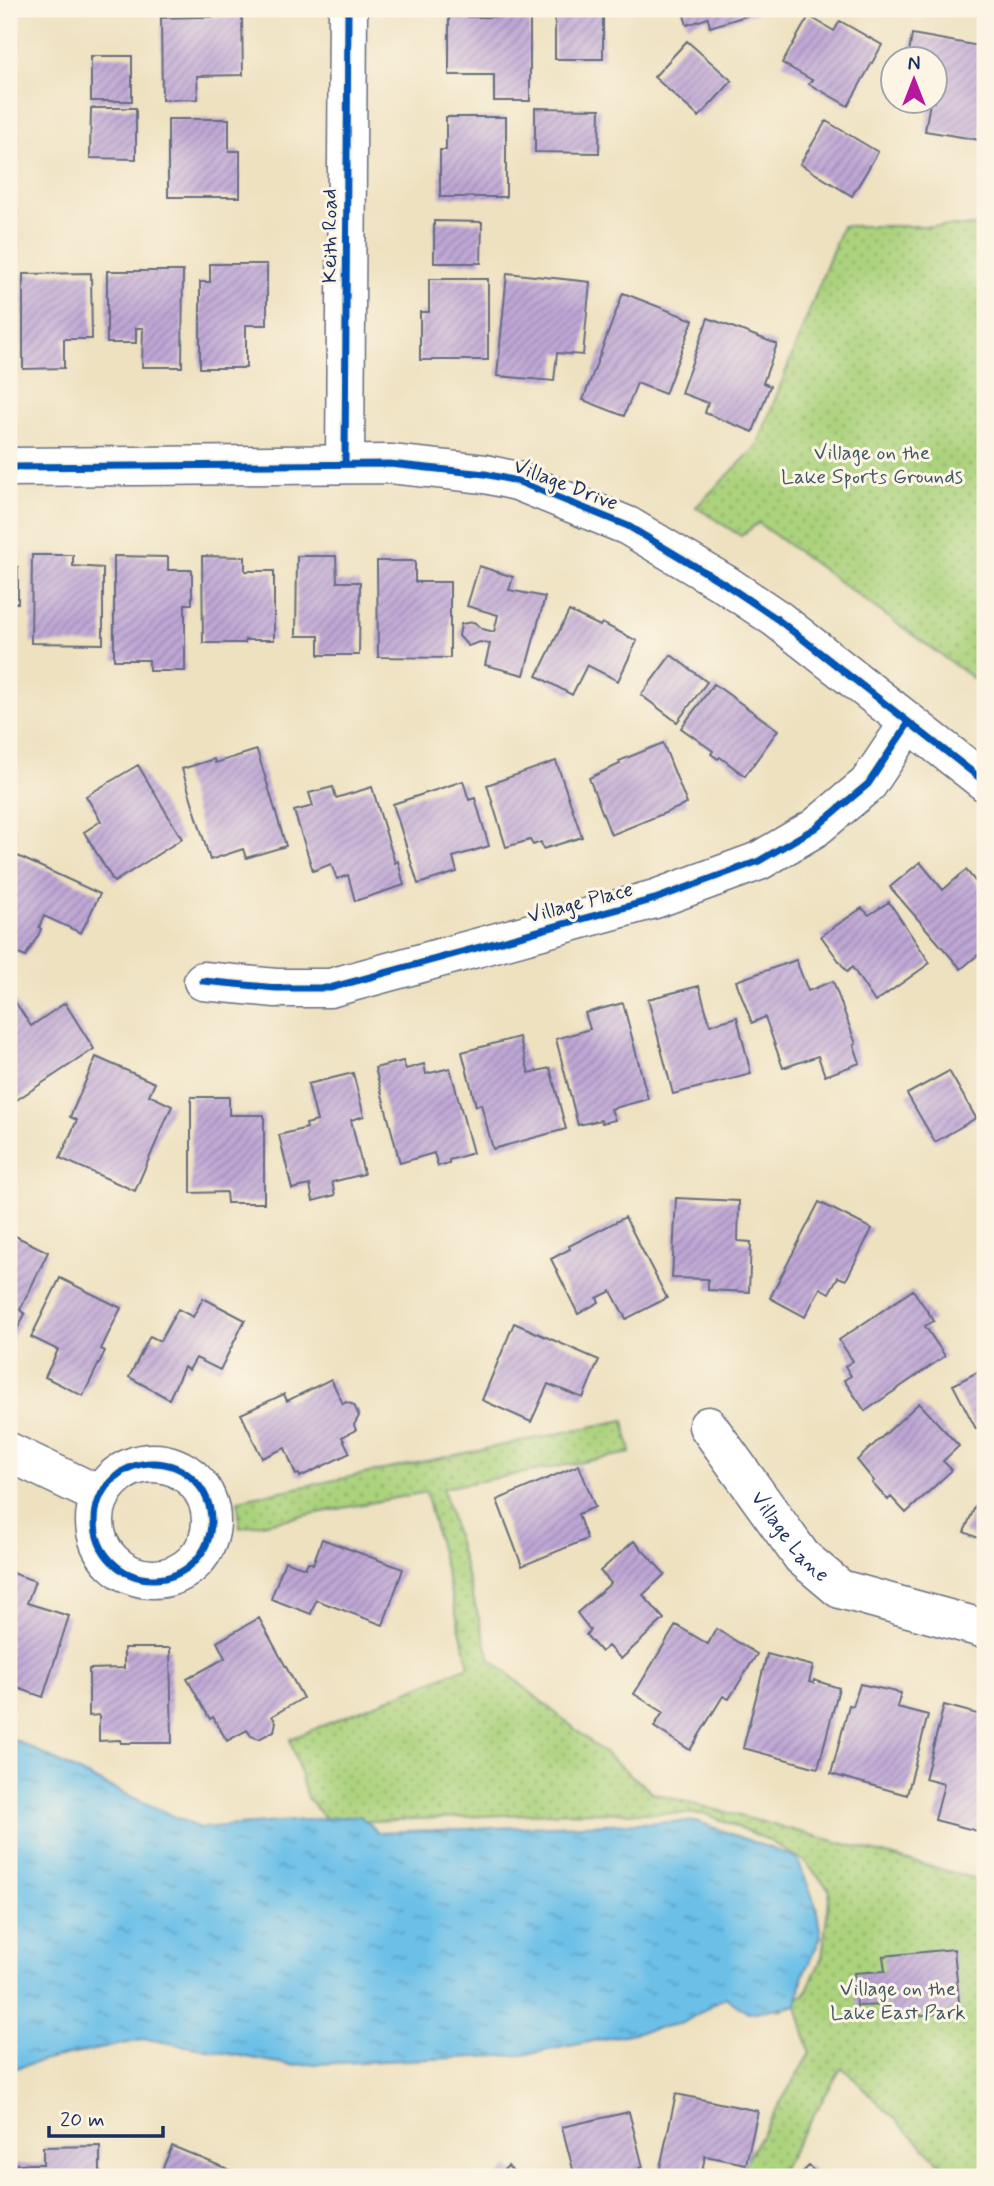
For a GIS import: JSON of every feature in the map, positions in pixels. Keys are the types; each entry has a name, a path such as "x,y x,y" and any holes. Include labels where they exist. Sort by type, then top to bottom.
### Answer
{"street":[{"name":"Keith Road","path":"345,464 348,9"},
{"name":"Village Drive","path":"9,467 390,464 485,474 517,481 628,526 725,583 777,619 985,782"},
{"name":"Village Place","path":"203,981 276,988 330,988 655,900 759,861 815,828 868,784 908,724"},
{"name":"Village Lane","path":"708,1426 802,1557 840,1589 985,1629"},
{"path":"9,1452 101,1496"}],"green space":[{"name":"Village on the Lake Sports Grounds","path":"842,226 985,226 985,687 758,523 741,536 696,507 757,446"},
{"name":"Village on the Lake East Park","path":"624,1420 631,1453 443,1488 490,1659 653,1793 985,1881 985,2177 954,2177 842,2067 777,2177 736,2177 810,2053 797,2005 778,2010 805,1994 822,1958 830,1890 804,1861 764,1838 706,1814 575,1812 330,1823 307,1798 290,1739 469,1666 426,1492 240,1528 238,1500"}],"water":[{"path":"9,1737 199,1828 360,1816 378,1832 696,1821 797,1858 816,1906 821,1937 803,1975 797,2005 748,2013 725,1997 683,2023 524,2055 290,2065 147,2039 9,2070"}],"building":[{"path":"555,9 603,9 603,59 555,59"},
{"path":"682,9 769,9 710,27 708,18 687,25"},
{"path":"242,16 243,75 197,76 198,99 162,100 161,18"},
{"path":"809,16 834,31 840,21 882,45 878,46 878,52 848,106 809,84 812,80 782,63"},
{"path":"449,17 530,17 530,101 494,101 494,75 449,75"},
{"path":"912,34 985,47 985,107 980,140 925,131 928,116 948,116 948,46 910,46"},
{"path":"687,41 732,81 699,117 654,77"},
{"path":"91,56 132,56 132,101 91,101"},
{"path":"91,108 136,108 136,159 90,158"},
{"path":"535,108 600,109 599,153 535,152"},
{"path":"446,117 506,117 506,197 440,197 440,150 446,150"},
{"path":"168,119 229,119 229,151 240,151 240,197 168,197"},
{"path":"826,121 878,152 852,196 800,164"},
{"path":"434,221 482,222 481,263 434,263"},
{"path":"210,264 267,264 267,325 246,325 246,368 200,368 200,282 210,282"},
{"path":"107,271 183,271 182,367 142,367 143,328 136,328 136,343 107,343"},
{"path":"91,273 92,339 64,339 64,368 23,369 23,274"},
{"path":"507,273 590,282 583,355 557,353 554,381 497,376"},
{"path":"429,279 488,279 488,360 420,360 420,312 429,312"},
{"path":"623,293 693,320 665,394 637,383 624,416 583,400"},
{"path":"708,318 777,344 763,383 770,386 753,432 705,413 708,403 681,393"},
{"path":"32,555 73,555 73,566 103,568 103,644 31,643"},
{"path":"114,556 168,557 168,570 192,570 192,604 185,604 185,671 149,671 149,660 114,660"},
{"path":"202,556 245,557 245,571 274,571 274,640 203,643"},
{"path":"297,556 336,556 337,582 360,582 359,655 319,655 319,636 296,636"},
{"path":"377,561 415,561 415,582 450,582 450,658 378,657"},
{"path":"479,566 513,577 509,590 545,597 524,675 485,665 490,644 480,642 468,646 459,636 461,624 474,622 483,629 494,632 498,615 467,606"},
{"path":"9,567 18,567 18,603 13,603 13,643 9,643"},
{"path":"569,611 600,626 602,623 637,641 618,681 587,665 572,695 537,676"},
{"path":"671,655 707,682 677,722 641,695"},
{"path":"714,684 778,730 745,776 720,757 718,759 711,754 713,751 681,728"},
{"path":"663,743 687,804 611,835 589,778 620,764 619,761"},
{"path":"257,750 286,846 246,858 243,849 210,860 182,769 214,759 215,763"},
{"path":"556,761 582,837 543,849 541,842 533,845 530,840 506,847 487,785"},
{"path":"138,765 182,839 114,882 84,832 101,821 86,796"},
{"path":"463,781 469,800 475,798 489,846 453,857 457,872 418,884 393,804"},
{"path":"333,787 336,798 372,787 404,885 355,901 348,875 337,879 331,864 313,871 294,811 313,806 309,793"},
{"path":"11,853 100,894 81,933 44,916 39,934 25,957 9,949"},
{"path":"920,862 943,890 966,870 985,893 985,949 961,969 890,887"},
{"path":"889,902 930,963 875,1002 852,967 847,972 821,936 862,908 869,915"},
{"path":"796,960 808,991 833,981 856,1044 854,1045 860,1063 825,1076 818,1056 783,1068 765,1017 752,1023 736,981"},
{"path":"699,986 710,1025 737,1017 751,1074 673,1094 648,999"},
{"path":"14,1000 31,1026 65,1003 94,1049 9,1105 9,1004"},
{"path":"623,1003 648,1099 611,1109 615,1120 578,1125 556,1039 590,1029 585,1013"},
{"path":"519,1037 529,1073 550,1068 566,1129 493,1149 481,1104 476,1106 462,1052"},
{"path":"96,1057 155,1083 149,1095 172,1106 135,1191 60,1158 77,1120 70,1117"},
{"path":"403,1061 406,1069 424,1064 426,1074 450,1068 473,1153 438,1166 434,1153 400,1163 375,1068"},
{"path":"949,1071 976,1118 935,1142 907,1094"},
{"path":"353,1073 364,1116 351,1120 364,1174 332,1182 335,1195 313,1201 310,1185 292,1189 279,1135 307,1128 306,1124 317,1121 308,1084"},
{"path":"191,1097 229,1097 229,1115 264,1115 264,1203 227,1203 226,1192 191,1193"},
{"path":"676,1198 739,1201 738,1241 751,1242 749,1292 708,1290 708,1279 672,1278"},
{"path":"819,1202 872,1229 846,1280 838,1277 829,1293 820,1288 805,1317 770,1298"},
{"path":"625,1217 667,1298 626,1319 611,1291 597,1298 599,1302 578,1314 551,1259 570,1249 569,1246"},
{"path":"9,1233 48,1252 20,1310 25,1314 9,1345"},
{"path":"60,1278 121,1308 101,1349 105,1351 83,1396 45,1377 58,1350 31,1337"},
{"path":"913,1290 934,1321 925,1326 945,1356 865,1411 844,1380 851,1376 845,1366 853,1361 839,1340"},
{"path":"203,1298 245,1320 220,1370 196,1358 189,1370 184,1367 169,1399 129,1377 150,1336 160,1341 178,1309 193,1317"},
{"path":"514,1323 599,1360 583,1398 548,1384 531,1422 482,1400"},
{"path":"985,1368 985,1424 976,1429 953,1385"},
{"path":"331,1379 343,1404 346,1402 354,1405 359,1416 354,1425 356,1430 342,1437 350,1453 300,1477 299,1474 296,1475 285,1448 262,1458 241,1414 284,1394 287,1401"},
{"path":"919,1403 959,1446 943,1461 952,1470 906,1513 891,1497 888,1500 872,1483 874,1481 857,1460"},
{"path":"579,1465 595,1507 578,1514 587,1539 522,1566 497,1500"},
{"path":"985,1488 985,1541 964,1532"},
{"path":"322,1539 403,1569 383,1625 316,1600 311,1614 271,1599 285,1561 305,1568 308,1562 313,1564"},
{"path":"634,1541 665,1574 643,1595 664,1619 621,1659 608,1646 601,1652 586,1635 590,1630 577,1613 611,1583 600,1571"},
{"path":"9,1572 35,1581 27,1603 69,1616 43,1697 9,1685"},
{"path":"259,1618 303,1698 272,1716 276,1722 274,1731 259,1739 251,1736 247,1730 227,1741 213,1717 210,1719 187,1679 225,1658 217,1642"},
{"path":"676,1625 708,1644 716,1629 757,1654 729,1699 723,1696 690,1750 654,1727 663,1712 634,1694"},
{"path":"124,1648 170,1648 172,1743 99,1741 99,1715 89,1716 89,1669 124,1668"},
{"path":"767,1654 813,1666 809,1682 814,1683 814,1680 839,1688 818,1768 743,1748"},
{"path":"860,1684 901,1693 897,1707 928,1715 907,1795 831,1774 849,1705 853,1706"},
{"path":"944,1705 985,1716 985,1833 935,1820 944,1784 925,1779"},
{"path":"954,1949 960,2012 889,2018 888,2005 857,2006 854,1973 885,1971 883,1956"},
{"path":"676,2094 758,2111 746,2164 705,2156 701,2177 658,2177"},
{"path":"629,2112 643,2167 639,2168 640,2171 620,2177 618,2173 609,2177 575,2177 562,2127"},
{"path":"100,2146 100,2177 12,2177 12,2164 43,2164 43,2147"},
{"path":"172,2146 242,2175 159,2177"},
{"path":"508,2166 519,2177 496,2177"},
{"path":"809,2166 820,2177 797,2177"}],"cycle path":[{"path":"345,464 348,9"},
{"path":"9,467 390,464 485,474 517,481 628,526 725,584 777,619 985,782"},
{"path":"203,981 276,988 330,988 655,899 759,861 815,828 868,784 908,724"},
{"path":"153,1463 175,1467 194,1480 207,1499 211,1521 207,1543 194,1562 175,1575 153,1579 131,1575 112,1562 99,1543 95,1521 99,1499 112,1480 131,1467 153,1463"}]}
